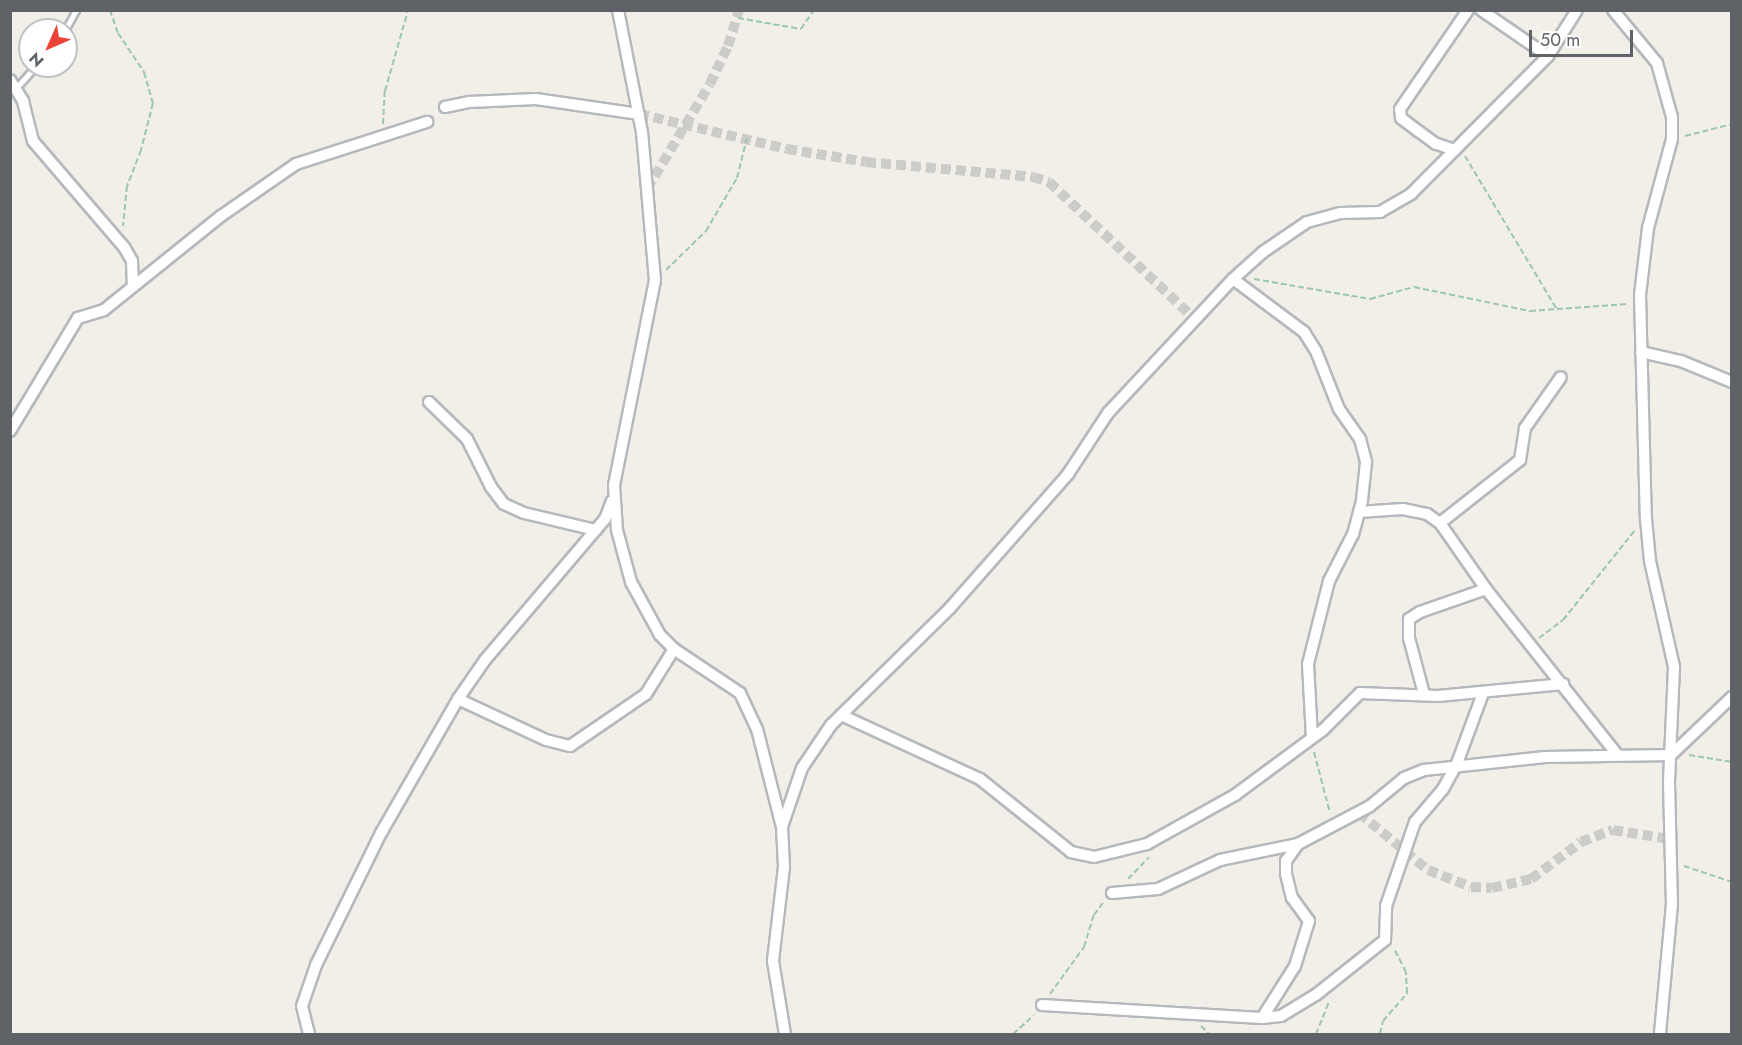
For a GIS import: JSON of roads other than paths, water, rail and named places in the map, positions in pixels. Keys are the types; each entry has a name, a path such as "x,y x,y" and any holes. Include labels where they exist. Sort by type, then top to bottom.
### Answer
{"street":[{"path":"309,1035 302,1006 316,965 381,832 458,699 492,651 596,530 613,499 655,280 639,114 618,10"},
{"path":"1457,148 1418,131 1401,118 1400,110 1468,10"},
{"path":"1481,10 1548,56"},
{"path":"782,827 802,768 821,737 950,608 1068,474 1108,413 1263,252 1307,222 1340,213 1380,212 1400,202 1548,56 1577,10"},
{"path":"1614,10 1657,63 1671,108 1672,139 1648,228 1640,302 1646,519 1654,580 1674,666 1671,755 1673,862 1660,1035"},
{"path":"13,84 40,153 124,247 132,261 133,286"},
{"path":"445,107 469,102 536,99 639,114"},
{"path":"10,431 75,321 86,313 104,310 221,216 288,169 382,133 428,122"},
{"path":"1236,280 1293,321 1316,351 1339,409 1360,439 1366,462 1359,512 1353,534 1329,581 1314,633 1308,672 1312,737"},
{"path":"1641,352 1681,361 1731,382"},
{"path":"1440,523 1520,460 1525,428 1561,377"},
{"path":"429,402 467,439 504,504 524,513 596,530"},
{"path":"613,499 617,530 631,582 653,625 674,649 740,693 746,702 782,827 784,867 774,961 785,1035"},
{"path":"1359,512 1402,509 1427,514 1440,523 1486,589 1532,643 1617,754"},
{"path":"1424,694 1409,638 1409,619 1420,612 1486,589"},
{"path":"458,699 546,740 570,746 646,694 674,649"},
{"path":"841,715 980,779 1071,852 1094,857 1156,839 1235,795 1346,710 1360,693 1483,693 1563,684"},
{"path":"1042,1005 1262,1018 1290,1012 1385,940 1386,906 1415,822 1456,766 1483,693"},
{"path":"1112,893 1158,889 1220,860 1298,844 1378,802 1413,772 1456,766 1617,754 1671,755 1731,697"},
{"path":"1262,1018 1295,966 1309,921 1292,898 1286,874 1286,861 1298,844"}],"tunnel":[{"path":"647,189 710,84 728,46 739,10"},
{"path":"639,114 787,149 866,162 1033,177 1049,182 1196,320"},
{"path":"1359,813 1428,870 1471,887 1492,888 1531,879 1581,842 1613,830 1670,839"}]}
